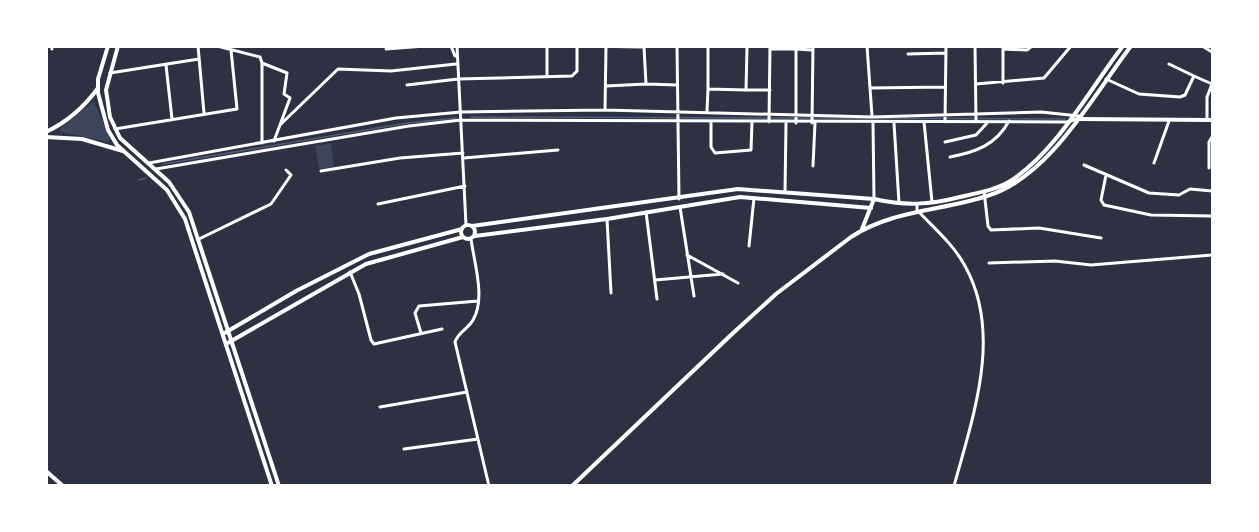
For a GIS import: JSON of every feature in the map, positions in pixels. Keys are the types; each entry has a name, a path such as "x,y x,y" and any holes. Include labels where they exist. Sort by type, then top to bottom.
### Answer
{"main road":[{"path":"46,132 65,121 89,100 98,87 108,46"},
{"path":"118,46 110,73 106,103 115,129 120,138 156,169 180,195 199,239 279,486"},
{"path":"223,334 300,289 369,254 462,229 469,225 679,199 738,189 874,199 917,208 986,197 1011,186 1033,171 1131,46"},
{"path":"572,486 769,301 861,230 917,208 1003,184 1017,175 1067,122 1076,116 1122,48"},
{"path":"98,87 108,130 123,151 155,178 176,202 185,219 272,486"},
{"path":"1076,116 1169,121 1212,120"},
{"path":"46,137 82,138 123,151"},
{"path":"226,344 350,273 384,258 463,237 471,239 475,236 607,219 725,198 755,196 872,208"},
{"path":"861,230 874,199"},
{"path":"469,225 475,236"},
{"path":"462,229 463,237"},
{"path":"300,289 305,297"},
{"path":"46,471 63,486"}],"street":[{"path":"198,46 204,114"},
{"path":"217,46 260,57 262,63 262,143"},
{"path":"386,49 424,46"},
{"path":"451,46 456,58"},
{"path":"457,46 456,64 469,225"},
{"path":"547,46 547,77"},
{"path":"406,85 458,79 576,74 577,46"},
{"path":"586,46 644,46 646,84"},
{"path":"677,46 676,121 679,199"},
{"path":"706,111 709,46 747,47 746,90"},
{"path":"867,46 873,119 874,199"},
{"path":"945,118 946,46"},
{"path":"975,46 976,118"},
{"path":"1003,83 1003,48 1027,50 1032,46"},
{"path":"976,84 1047,77 1071,46"},
{"path":"1115,46 1122,48"},
{"path":"1202,46 1212,52"},
{"path":"606,47 606,110"},
{"path":"769,122 770,48 813,48 813,166"},
{"path":"796,49 796,123"},
{"path":"115,129 237,109 231,50"},
{"path":"908,54 946,53"},
{"path":"110,73 199,60"},
{"path":"262,63 287,73 284,94 290,98 274,141"},
{"path":"281,124 338,69 391,71 456,64"},
{"path":"1168,64 1212,84 1207,97 1207,120"},
{"path":"166,65 172,119"},
{"path":"1106,79 1139,94 1180,97 1185,95 1194,76"},
{"path":"606,86 646,84 677,86"},
{"path":"870,88 945,87"},
{"path":"708,89 770,90"},
{"path":"147,163 396,118 460,112 706,111 894,122 976,118 1009,122 1067,122"},
{"path":"156,169 461,120 813,123 873,119 1076,116"},
{"path":"711,121 711,147 716,153 752,150 752,123"},
{"path":"945,142 976,135 984,129 988,121"},
{"path":"1154,163 1169,121"},
{"path":"894,122 899,205"},
{"path":"924,122 927,171 933,204"},
{"path":"950,157 985,147 996,139 1009,122"},
{"path":"785,192 786,123"},
{"path":"328,130 330,140"},
{"path":"1209,168 1209,142 1212,137"},
{"path":"247,146 248,154"},
{"path":"464,158 558,150"},
{"path":"321,171 400,158 463,153"},
{"path":"1084,165 1154,194 1179,195 1190,189 1212,190"},
{"path":"199,239 271,204 291,175 286,170"},
{"path":"1106,175 1101,200 1104,205 1151,215 1212,216"},
{"path":"378,204 465,186"},
{"path":"984,190 988,226 991,230 1039,228 1101,238"},
{"path":"748,246 755,196"},
{"path":"680,207 694,296"},
{"path":"917,208 949,242 965,265 981,309 984,338 982,374 954,486"},
{"path":"646,212 657,299"},
{"path":"607,219 611,293"},
{"path":"471,239 478,309 473,321 457,336 455,342 489,486"},
{"path":"687,255 738,283"},
{"path":"989,263 1055,261 1091,265 1212,255"},
{"path":"350,273 359,294 372,343 380,345 442,329"},
{"path":"655,280 723,274"},
{"path":"421,333 416,308 478,301"},
{"path":"380,407 467,392"},
{"path":"404,449 478,439"}],"shaded area":[{"path":"94,101 110,139 108,142 61,132 60,129"},
{"path":"331,143 334,167 319,169 315,146"}],"waterway":[{"path":"471,117 1065,119"},
{"path":"163,164 407,123 457,118"},
{"path":"139,180 146,178"}]}
